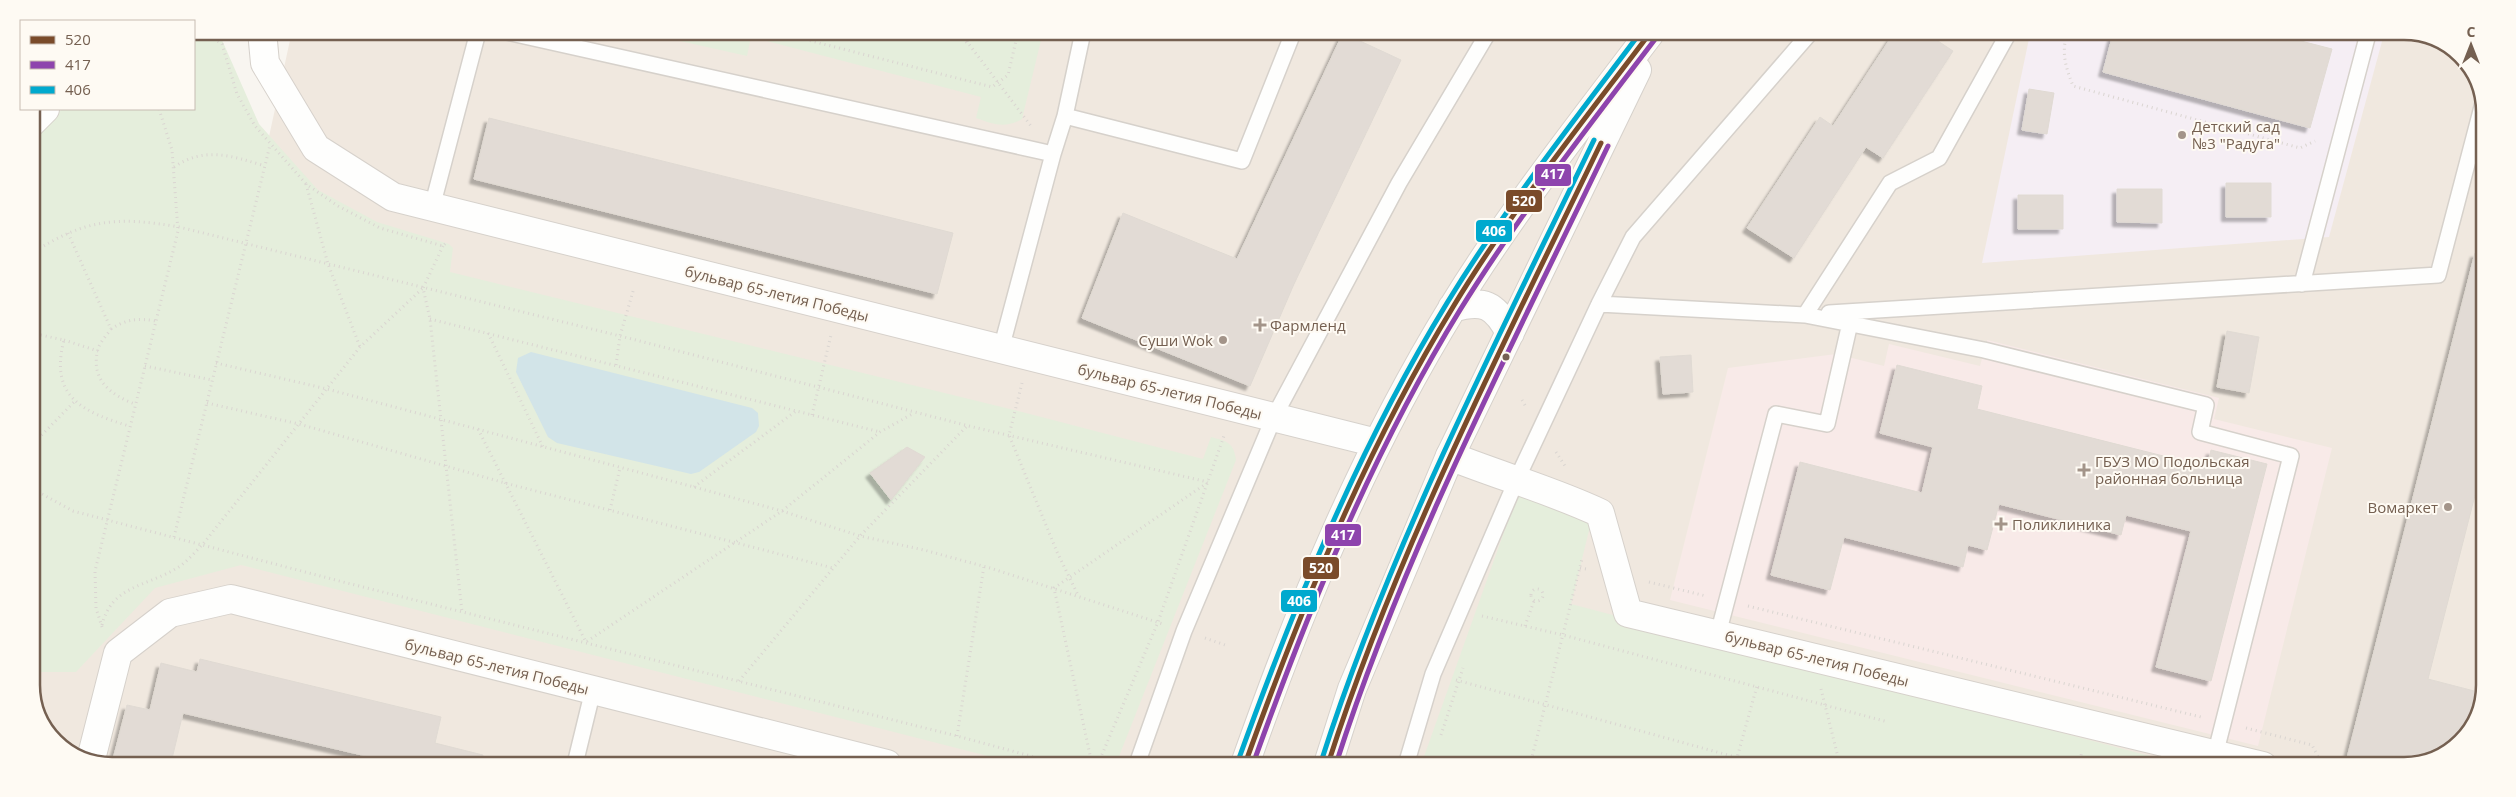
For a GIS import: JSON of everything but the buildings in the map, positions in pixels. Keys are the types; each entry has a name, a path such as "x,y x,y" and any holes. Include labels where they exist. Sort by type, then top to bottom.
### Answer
{"street":[{"name":"бульвар 65-летия Победы","path":"263,40 265,63 316,148 393,197 1377,443"},
{"path":"1248,757 1293,631 1345,506 1377,443 1452,308 1522,201 1645,40"},
{"path":"1330,757 1352,689 1450,456 1653,40"},
{"path":"1452,308 1466,304 1488,305 1501,316 1510,333"},
{"name":"бульвар 65-летия Победы","path":"1450,456 1484,470 1517,479 1600,513 1628,613 2227,757"},
{"name":"бульвар 65-летия Победы","path":"92,755 118,653 170,613 231,599 859,757"}],"lane":[{"path":"432,207 476,40"},
{"path":"543,40 1053,154"},
{"path":"1001,349 1053,154 1065,116 1081,40"},
{"path":"1065,116 1242,161 1290,40"},
{"path":"1139,757 1184,631 1274,417 1399,183 1484,40"},
{"path":"1408,757 1434,674 1517,479 1599,304 1633,237 1804,40"},
{"path":"1805,315 1890,183 1939,158 2005,40"},
{"path":"2302,284 2366,40"},
{"path":"1599,304 1805,315 2438,275 2476,130"},
{"path":"1805,315 1984,350 2206,405 2200,432 2291,456 2215,754"},
{"path":"1718,634 1776,414 1827,424 1850,323"},
{"path":"577,757 593,690"}],"path":[{"path":"807,40 992,87 1008,75 1016,40"},
{"path":"963,40 968,43"},
{"path":"967,40 1053,154"},
{"path":"2065,40 2064,65 2073,86 2300,148 2314,141 2319,136"},
{"path":"102,627 96,608 95,571 179,227 172,150 160,110"},
{"path":"174,537 270,145"},
{"path":"174,167 186,159 200,154 229,155 265,166"},
{"path":"306,184 328,264 360,347"},
{"path":"40,248 59,236 114,221 149,222 179,227 620,336 968,426 1208,482"},
{"path":"68,233 111,329"},
{"path":"203,544 360,347 423,288 443,246"},
{"path":"616,365 620,336 642,259"},
{"path":"423,288 430,319 439,419 462,612"},
{"path":"812,415 817,386 838,308"},
{"path":"135,404 117,398 104,385 96,367 98,351 111,329 123,321 140,318 156,321"},
{"path":"430,319 880,432"},
{"path":"488,333 544,447"},
{"path":"40,335 64,340 98,351"},
{"path":"64,340 60,354 62,382 74,402 98,417 130,426"},
{"path":"1029,356 1009,435 1078,595"},
{"path":"216,363 327,389 782,511 860,536 984,566 1078,595 1225,645"},
{"path":"144,366 212,380"},
{"path":"1522,400 1567,470"},
{"path":"40,437 74,402"},
{"path":"207,403 299,424 505,483 833,568"},
{"path":"1101,757 1158,622 1234,408"},
{"path":"694,487 796,411"},
{"path":"586,642 737,543 782,511 880,432 914,412"},
{"path":"738,681 860,536 968,426"},
{"path":"478,429 586,642"},
{"path":"610,510 620,468"},
{"path":"1054,588 1208,482"},
{"path":"40,492 74,511 106,520 1034,757"},
{"path":"1532,757 1582,558"},
{"path":"957,736 984,566"},
{"path":"1580,568 1726,601 2312,744 2318,757"},
{"path":"1054,588 1090,757"},
{"path":"1525,626 1534,601 1530,594 1538,588 1542,590 1543,596 1541,600 1534,601"},
{"path":"1460,611 1562,635 1888,722"},
{"path":"1825,660 1818,678 1838,757"},
{"path":"1434,674 1733,757"},
{"path":"1737,757 1757,686"}],"shaded area":[{"path":"290,40 2404,40 2423,42 2446,54 2446,70 2462,70 2474,93 2476,107 2476,685 2471,713 2458,733 2436,750 2418,756 112,757 93,755 72,745 58,733 45,713 40,690 40,610 180,545"},
{"name":"Детский сад №3 \"Радуга\"","path":"2029,40 2382,40 2329,237 1982,263"},
{"name":"Поликлиника","path":"1987,340 2219,398 2214,419 2332,448 2258,746 1670,600 1728,368 1836,354 1884,366 1889,344 1980,366"},
{"path":"531,352 752,408 758,413 759,426 756,432 699,472 691,474 557,443 548,437 516,372 518,358"}],"green space":[{"path":"195,40 222,40 259,124 318,190 377,222 449,244 453,248 450,272 1022,412 1203,459 1211,437 1228,443 1233,449 1236,460 1119,757 992,757 241,565 155,588 76,672 40,672 40,130 61,110 195,110"},
{"path":"676,40 750,40 747,56"},
{"path":"762,40 1041,40 1022,119 1004,125 976,118 981,97"},
{"path":"1519,490 1594,510 1571,604 2154,757 1424,757"}],"transit line":[{"name":"406","path":"1239,757 1282,643 1331,527 1385,413 1415,358 1447,303 1492,233 1540,165 1635,40"},
{"name":"520","path":"1248,757 1289,646 1337,530 1391,417 1421,362 1475,271 1499,236 1645,40"},
{"name":"417","path":"1256,757 1297,647 1344,532 1398,419 1428,364 1460,310 1506,240 1654,40"},
{"name":"406","path":"1323,757 1379,602 1412,524 1483,369 1594,140"},
{"name":"520","path":"1330,757 1386,605 1419,527 1490,372 1601,143"},
{"name":"417","path":"1338,757 1363,685 1426,528 1497,374 1608,146"}],"place":[{"name":"Детский сад №3 \"Радуга\"","path":"2182,135"},
{"name":"Фармленд","path":"1260,325"},
{"name":"Суши Wok","path":"1223,340"},
{"name":"ГБУЗ МО Подольская районная больница","path":"2084,470"},
{"name":"Вомаркет","path":"2448,507"},
{"name":"Поликлиника","path":"2001,524"}]}
